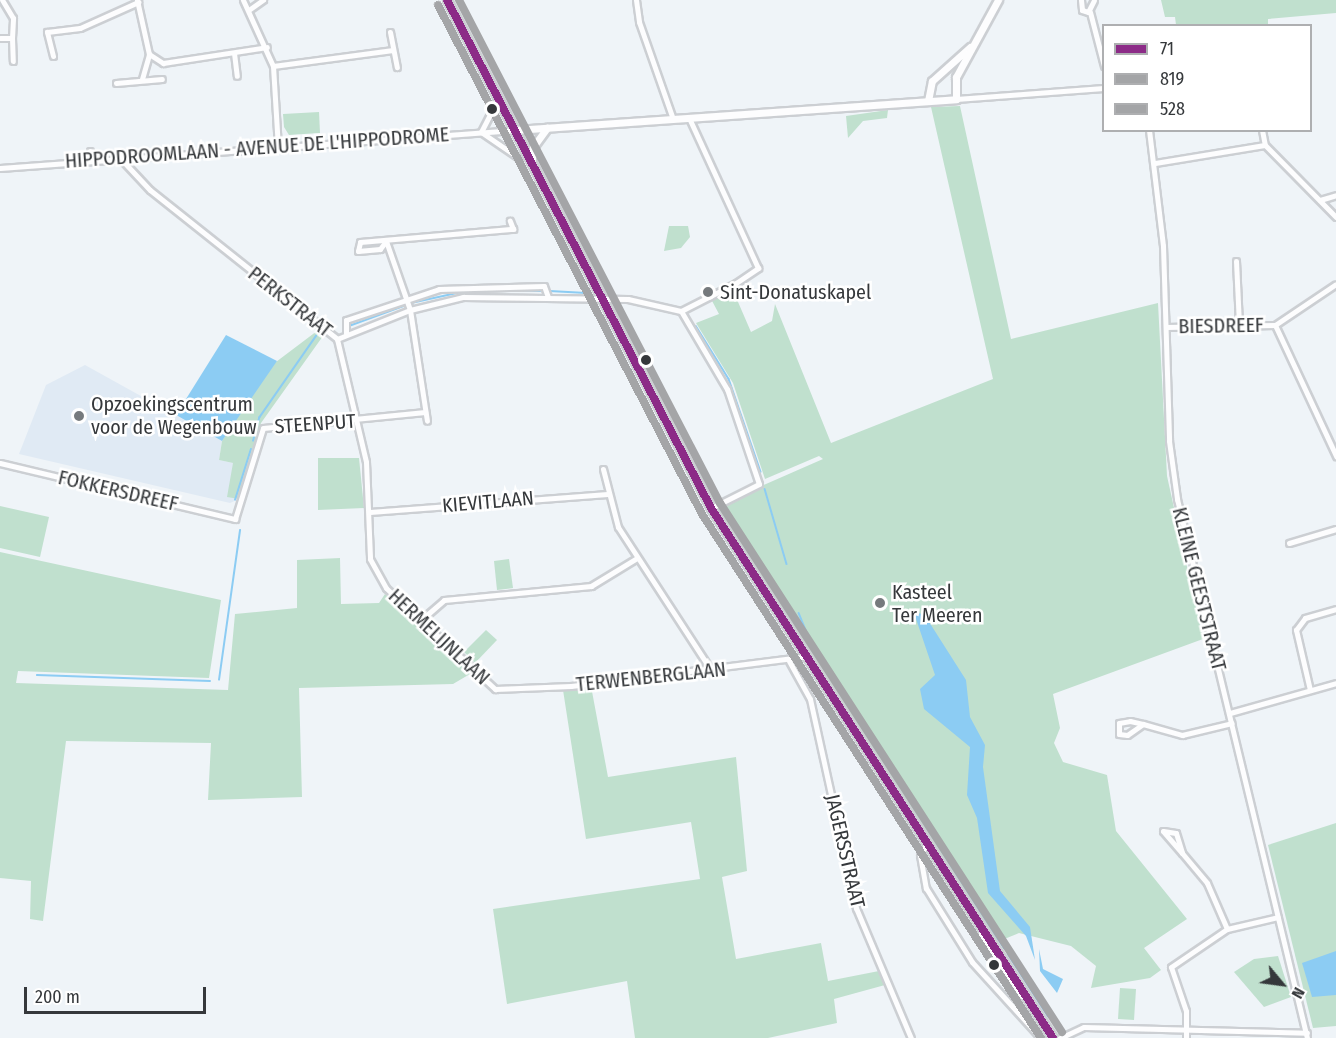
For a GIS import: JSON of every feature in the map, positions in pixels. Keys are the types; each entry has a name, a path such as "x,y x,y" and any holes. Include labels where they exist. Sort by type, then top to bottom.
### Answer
{"main road":[{"path":"447,0 711,508 1053,1038"},
{"path":"515,130 956,99 956,77 998,0"},
{"path":"928,101 932,81 972,46"},
{"path":"535,167 532,149 548,128"}],"street":[{"path":"2,0 13,18 13,61"},
{"path":"243,0 250,9 273,66 278,147"},
{"path":"250,9 263,0"},
{"path":"636,0 639,22 674,119"},
{"path":"1081,0 1082,10 1090,12"},
{"path":"1094,0 1090,12 1102,58"},
{"path":"53,56 47,32 80,28 137,1 149,54 142,79"},
{"path":"390,33 397,67"},
{"path":"0,38 12,38"},
{"path":"149,54 170,64 267,47"},
{"path":"273,66 393,50"},
{"path":"234,53 237,76"},
{"path":"116,83 162,79"},
{"path":"956,99 1102,88"},
{"path":"498,99 480,132 519,158"},
{"path":"689,118 758,268 681,311 727,389 759,484 711,508"},
{"name":"HIPPODROOMLAAN - AVENUE DE L'HIPPODROME","path":"0,168 515,130"},
{"name":"KLEINE GEESTSTRAAT","path":"1149,132 1155,163 1177,499 1307,1036"},
{"path":"1262,132 1265,145 1336,217"},
{"path":"1155,163 1265,145"},
{"path":"90,151 92,161"},
{"name":"PERKSTRAAT","path":"121,159 150,190 337,339 346,333 410,310 470,296 602,298 681,311"},
{"path":"1320,200 1336,195"},
{"path":"386,241 380,249 358,251 360,242 513,229 510,221"},
{"path":"386,241 410,310 427,421"},
{"path":"1236,261 1239,324"},
{"path":"346,333 346,320 406,298 501,284 544,285 548,297"},
{"name":"BIESDREEF","path":"1166,327 1275,325 1336,284"},
{"path":"1275,325 1336,456"},
{"name":"HERMELIJNLAAN","path":"337,339 354,422 366,462 370,559 378,578 495,689"},
{"name":"STEENPUT","path":"236,519 263,428 354,422 426,412"},
{"name":"FOKKERSDREEF","path":"0,463 236,519"},
{"path":"603,470 608,494 637,558 711,670"},
{"name":"KIEVITLAAN","path":"369,512 608,494"},
{"path":"1289,543 1336,529"},
{"path":"421,620 444,600 591,586 637,558"},
{"path":"1310,690 1296,630 1305,618 1336,609"},
{"name":"TERWENBERGLAAN","path":"495,689 711,670 789,661 807,656"},
{"name":"JAGERSSTRAAT","path":"789,661 810,699 856,908 911,1038"},
{"path":"1230,713 1336,683"},
{"path":"1143,724 1182,735 1232,723"},
{"path":"1182,853 1176,834 1163,831 1164,838 1182,853 1207,883 1227,930"},
{"path":"927,843 920,855 926,888 968,956 1041,1038"},
{"path":"1186,1038 1184,1001 1170,970 1227,930 1278,917"},
{"path":"1060,1038 1079,1028 1307,1036"}],"shaded area":[{"path":"85,365 222,441 219,460 233,463 239,499 230,503 19,454 46,385"}],"green space":[{"path":"1161,0 1336,0 1336,13 1268,19 1268,24 1176,24 1175,17 1165,17"},
{"path":"960,106 1011,339 1158,303 1167,476 1203,639 1053,694 1060,728 1054,743 1063,762 1107,775 1116,831 1187,919 1144,948 1161,970 1150,978 1091,988 1096,966 1071,946 1019,933 997,942 716,506 823,459 819,456 765,479 733,383 696,323 719,314 711,299 732,288 751,332 772,321 775,304 831,443 993,379 931,107"},
{"path":"888,110 887,118 863,121 848,138 846,116"},
{"path":"319,112 320,133 289,135 284,127 283,114"},
{"path":"669,226 688,226 690,237 681,248 664,251"},
{"path":"317,331 323,336 261,423 239,499 227,497 233,463 219,460 222,441 268,368"},
{"path":"318,458 359,458 364,508 318,510"},
{"path":"0,506 49,517 40,557 0,548"},
{"path":"0,552 221,600 209,678 18,671 16,683 228,690 235,614 297,608 297,560 340,558 341,604 379,603 385,594 470,674 453,684 299,688 302,797 208,800 211,743 66,741 43,921 30,919 31,881 0,878"},
{"path":"509,559 513,588 497,590 494,561"},
{"path":"486,630 497,640 475,663 464,652"},
{"path":"591,686 608,777 736,757 747,871 722,877 736,959 821,943 828,981 879,971 885,985 834,999 837,1023 768,1038 635,1038 627,981 507,1004 493,909 700,879 691,822 586,839 563,690"},
{"path":"1336,823 1336,1026 1313,1028 1268,845"},
{"path":"1278,956 1291,997 1264,1007 1234,972 1254,959"},
{"path":"1120,988 1136,989 1134,1020 1118,1019"}],"water":[{"path":"226,335 277,361 222,441 176,415"},
{"path":"914,613 924,614 966,680 970,717 985,745 983,767 1000,891 1030,927 1035,960 1026,936 988,893 977,818 967,795 970,747 924,709 920,689 935,675"},
{"path":"1039,949 1043,969 1063,979 1057,993 1040,971"},
{"path":"1336,951 1336,995 1312,997 1302,963"}],"waterway":[{"path":"497,290 540,291"},
{"path":"411,303 466,291"},
{"path":"550,291 586,293"},
{"path":"349,326 404,306"},
{"path":"696,326 729,379 761,472"},
{"path":"253,441 259,418 316,336"},
{"path":"235,500 251,449"},
{"path":"765,489 787,564"},
{"path":"219,680 240,530"},
{"path":"799,613 815,652"},
{"path":"820,660 1004,948"},
{"path":"37,675 210,681"},
{"path":"1008,954 1048,1016"}],"transit line":[{"name":"71","path":"447,0 711,508 1053,1038"},
{"name":"528","path":"459,0 720,503 1062,1032"},
{"name":"819","path":"438,5 702,514 1041,1038"}],"place":[{"name":"Sint-Donatuskapel","path":"708,292"},
{"name":"Opzoekingscentrum voor de Wegenbouw","path":"79,416"},
{"name":"Kasteel Ter Meeren","path":"880,603"}]}
